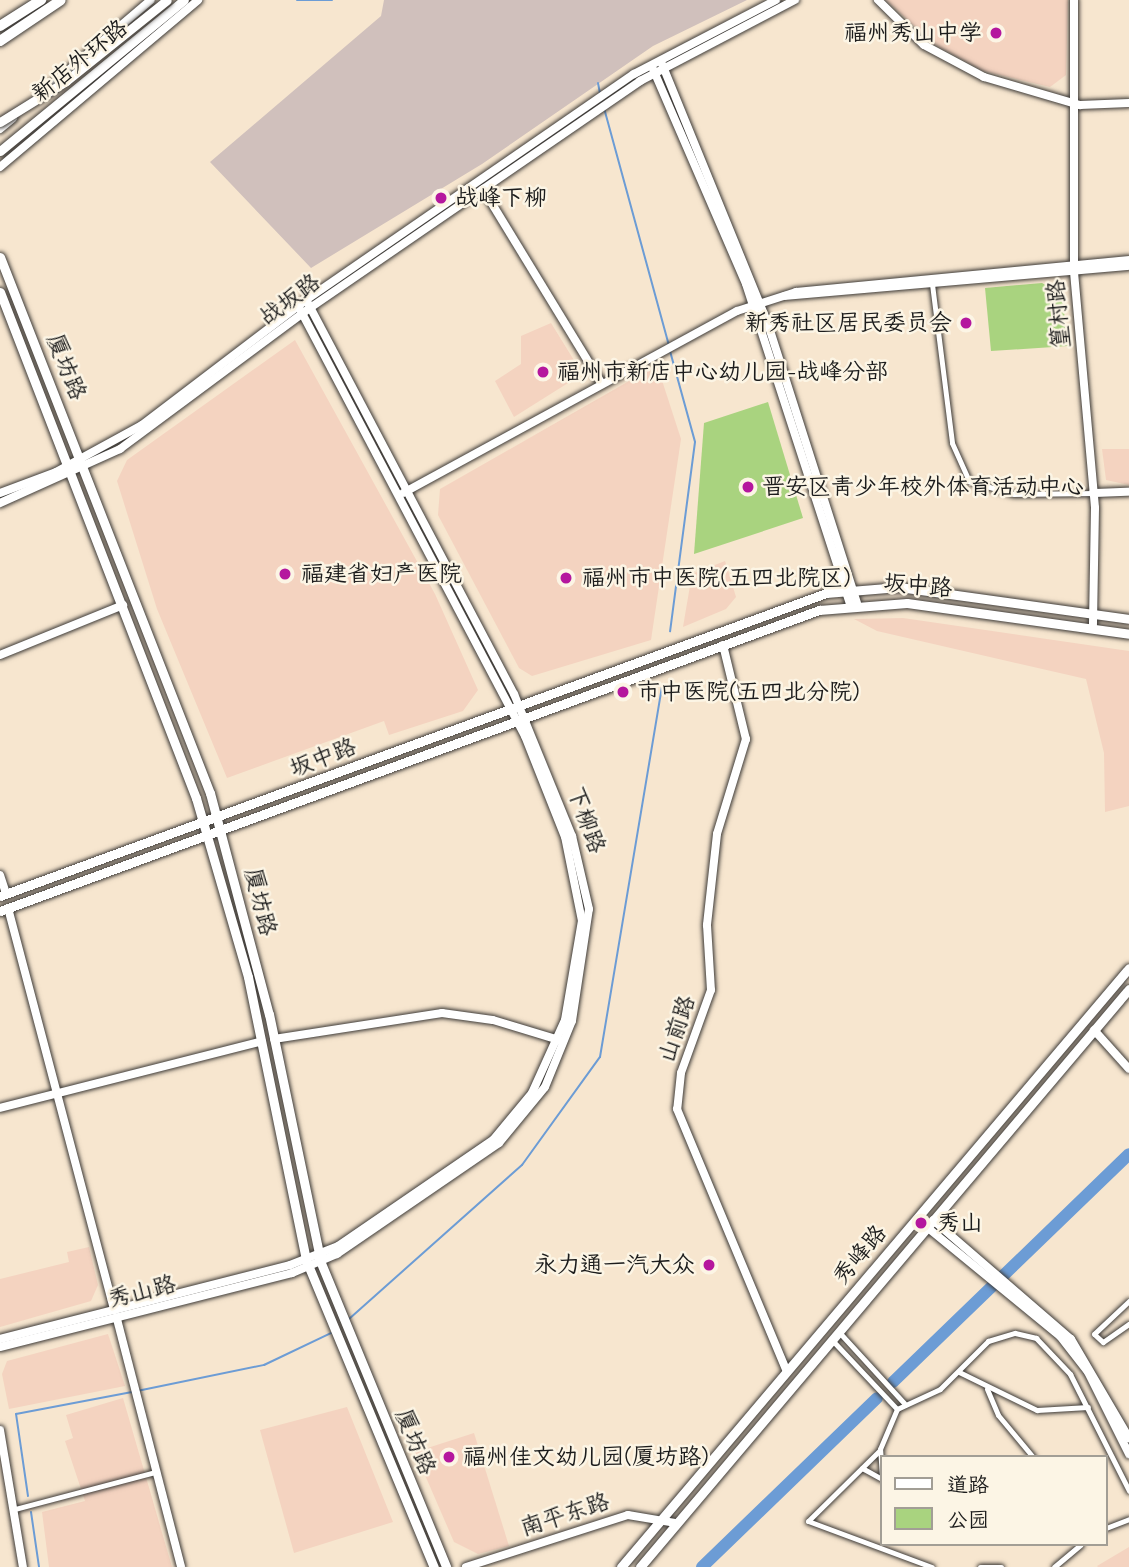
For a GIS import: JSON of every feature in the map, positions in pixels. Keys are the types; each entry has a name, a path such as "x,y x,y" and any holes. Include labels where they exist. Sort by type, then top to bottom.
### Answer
{"highway":[{"path":"0,25 40,0"},
{"path":"0,41 61,0"}],"main road":[{"path":"0,129 151,0"},
{"name":"新店外环路","path":"0,122 66,81 167,0"},
{"name":"新店外环路","path":"0,151 184,0"},
{"path":"0,167 198,0"},
{"path":"594,107 657,65 776,0"},
{"path":"657,65 795,0"},
{"path":"878,0 951,62 1028,93 1072,102 1129,103"},
{"name":"篁村路","path":"1074,0 1072,102 1077,111 1074,268 1093,493 1093,625"},
{"path":"657,65 757,304 854,603"},
{"name":"战坂路","path":"308,304 483,189 594,107"},
{"name":"战坂路","path":"0,503 73,469 177,412 308,304 594,107"},
{"path":"483,189 601,383"},
{"name":"厦坊路","path":"0,257 84,463 218,818 274,1038 320,1259 446,1567"},
{"path":"785,296 932,284 1129,260"},
{"path":"397,496 664,349 757,304 785,296 1074,268 1129,266"},
{"name":"厦坊路","path":"0,292 73,469 204,823 262,1041 307,1264 334,1335 433,1567"},
{"name":"下柳路","path":"308,304 514,706"},
{"name":"下柳路","path":"291,1269 320,1259 490,1151 545,1087 562,1041 577,963 581,898 565,836 522,721 397,496 300,310"},
{"name":"战坂路","path":"0,493 73,469"},
{"path":"1093,493 1129,492"},
{"name":"坂中路","path":"3,894 218,818 659,653 851,588 1094,610 1129,619"},
{"name":"坂中路","path":"4,909 223,833 723,645 854,603 1093,625 1129,634"},
{"path":"0,655 123,605"},
{"name":"山前路","path":"723,645 746,739 717,834 707,925 711,990 681,1073 677,1109 786,1370"},
{"path":"0,875 3,894"},
{"path":"4,909 58,1091 181,1567"},
{"name":"秀峰路","path":"621,1567 1129,968"},
{"name":"秀峰路","path":"640,1567 1129,989"},
{"path":"274,1038 442,1013 562,1041"},
{"path":"1094,1030 1129,1069"},
{"path":"0,1108 58,1091 262,1041"},
{"path":"931,1224 1011,1283 1085,1356 1129,1438"},
{"path":"931,1224 1075,1354 1129,1454"},
{"name":"秀山路","path":"0,1347 115,1314 291,1269"},
{"name":"秀山路","path":"0,1339 115,1314"},
{"path":"0,1430 23,1567"},
{"name":"南平东路","path":"466,1567 620,1517 663,1519 674,1526"},
{"name":"南平东路","path":"480,1567 615,1523 663,1519"}],"street":[{"path":"932,284 952,443 969,481 1014,494 1093,493"},
{"path":"1129,1301 1094,1334 1103,1342 1129,1324"},
{"path":"932,1567 808,1521 880,1449 897,1409 904,1403 940,1389 988,1341 1006,1333 1031,1334 1070,1374 1129,1491"},
{"path":"834,1335 904,1403"},
{"path":"834,1335 897,1409"},
{"path":"959,1372 987,1389 1037,1409 1088,1407"},
{"path":"987,1389 998,1415 1031,1455"},
{"path":"880,1449 880,1455"},
{"path":"862,1468 880,1476"},
{"path":"15,1509 155,1472"},
{"path":"1108,1527 1129,1519"},
{"path":"1054,1567 1079,1546"},
{"path":"980,1567 1001,1567"}],"shaded area":[{"path":"384,0 747,0 653,46 482,164 311,268 210,162 381,16"},
{"name":"福州秀山中学","path":"886,0 1068,0 1066,75 1050,87 983,71 934,44"},
{"name":"福州市新店中心幼儿园-战峰分部","path":"551,323 575,362 576,378 514,417 495,381 521,364 521,336"},
{"name":"福建省妇产医院","path":"295,340 435,594 478,690 463,711 389,735 384,721 227,778 157,609 117,481 127,460"},
{"name":"福州市中医院(五四北院区)","path":"657,365 681,439 651,640 532,676 519,668 438,515 440,489"},
{"path":"1102,449 1129,449 1129,485 1106,480"},
{"path":"725,561 736,597 726,609 683,627 692,574"},
{"path":"903,618 1129,651 1129,806 1105,812 1104,753 1086,679 877,631 854,619"},
{"path":"89,1247 98,1285 91,1301 0,1327 0,1279 69,1262 67,1252"},
{"path":"108,1334 125,1386 9,1409 2,1374 7,1361"},
{"path":"123,1398 172,1567 49,1567 42,1512 85,1501 65,1441 73,1438 66,1415"},
{"path":"347,1407 393,1522 294,1553 260,1430"},
{"path":"474,1433 509,1546 478,1554 454,1542 415,1452"},
{"path":"1129,1547 1129,1567 1097,1566"}],"green space":[{"path":"1042,283 1062,294 1068,346 991,351 985,288"},
{"name":"晋安区青少年校外体育活动中心","path":"768,402 803,518 694,554 704,423"}],"waterway":[{"path":"297,0 332,0"},
{"path":"598,83 600,93"},
{"path":"604,108 669,346"},
{"path":"670,351 695,442 670,631"},
{"path":"349,1319 522,1165 600,1057 662,686"},
{"path":"893,1382 1129,1154"},
{"path":"137,1391 264,1365 331,1333"},
{"path":"28,1496 16,1414 132,1392"},
{"path":"702,1567 877,1398"},
{"path":"31,1512 39,1567"}],"place":[{"name":"福州秀山中学","path":"996,33"},
{"name":"战峰下柳","path":"441,198"},
{"name":"新秀社区居民委员会","path":"966,323"},
{"name":"福州市新店中心幼儿园-战峰分部","path":"543,372"},
{"name":"晋安区青少年校外体育活动中心","path":"748,487"},
{"name":"福建省妇产医院","path":"285,574"},
{"name":"福州市中医院(五四北院区)","path":"566,578"},
{"name":"市中医院(五四北分院)","path":"623,692"},
{"name":"秀山","path":"921,1223"},
{"name":"永力通一汽大众","path":"709,1265"},
{"name":"福州佳文幼儿园(厦坊路)","path":"449,1457"}]}
